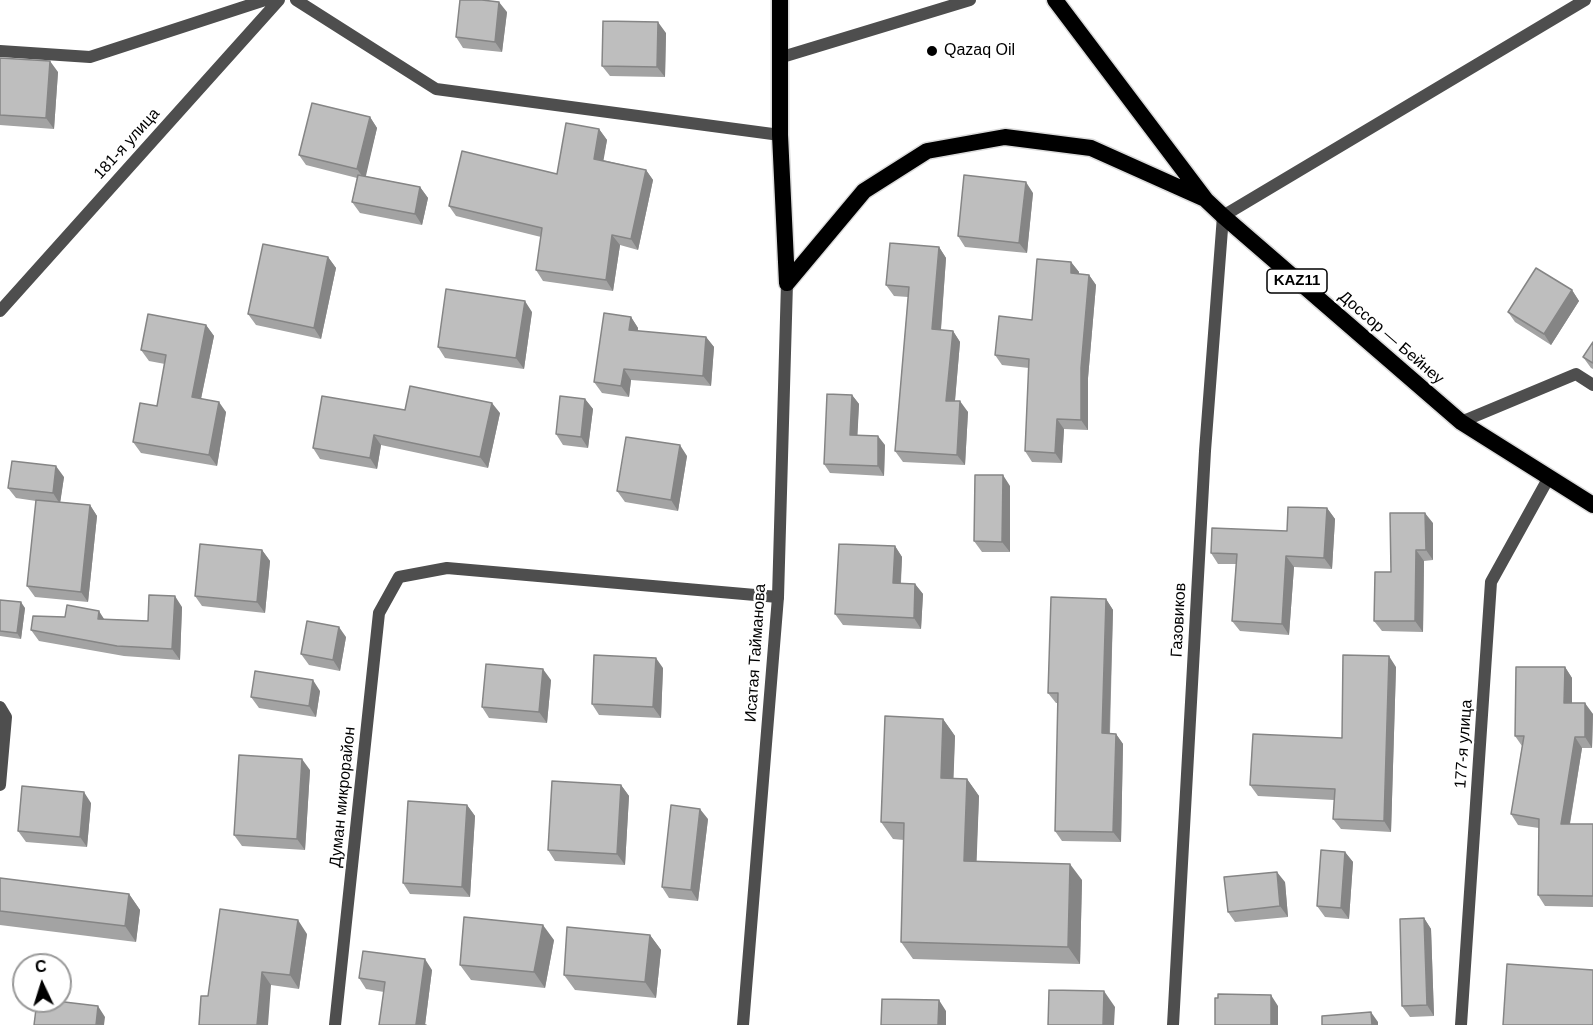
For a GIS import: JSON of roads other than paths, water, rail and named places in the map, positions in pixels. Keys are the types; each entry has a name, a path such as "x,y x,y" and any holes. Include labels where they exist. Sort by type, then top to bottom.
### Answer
{"highway":[{"path":"780,0 780,135 787,283"},
{"name":"Доссор — Бейнеу","path":"1055,0 1206,200 1223,216 1461,423 1593,505"},
{"path":"787,283 864,191 927,151 1005,137 1091,148 1206,200"}],"street":[{"path":"0,51 90,57 265,0"},
{"name":"181-я улица","path":"0,311 279,0"},
{"path":"296,0 436,90 780,135"},
{"path":"779,58 970,0"},
{"path":"1223,216 1585,0"},
{"name":"Газовиков","path":"1173,1025 1204,463 1223,216"},
{"name":"Исатая Тайманова","path":"743,1025 778,597 787,283"},
{"path":"1461,423 1576,374 1593,385"},
{"name":"177-я улица","path":"1461,1025 1491,582 1548,479"},
{"name":"Думан микрорайон","path":"335,1025 379,613 399,577 447,568 778,597"},
{"path":"0,707 6,717 0,785"}],"place":[{"name":"Qazaq Oil","path":"932,51"}]}
